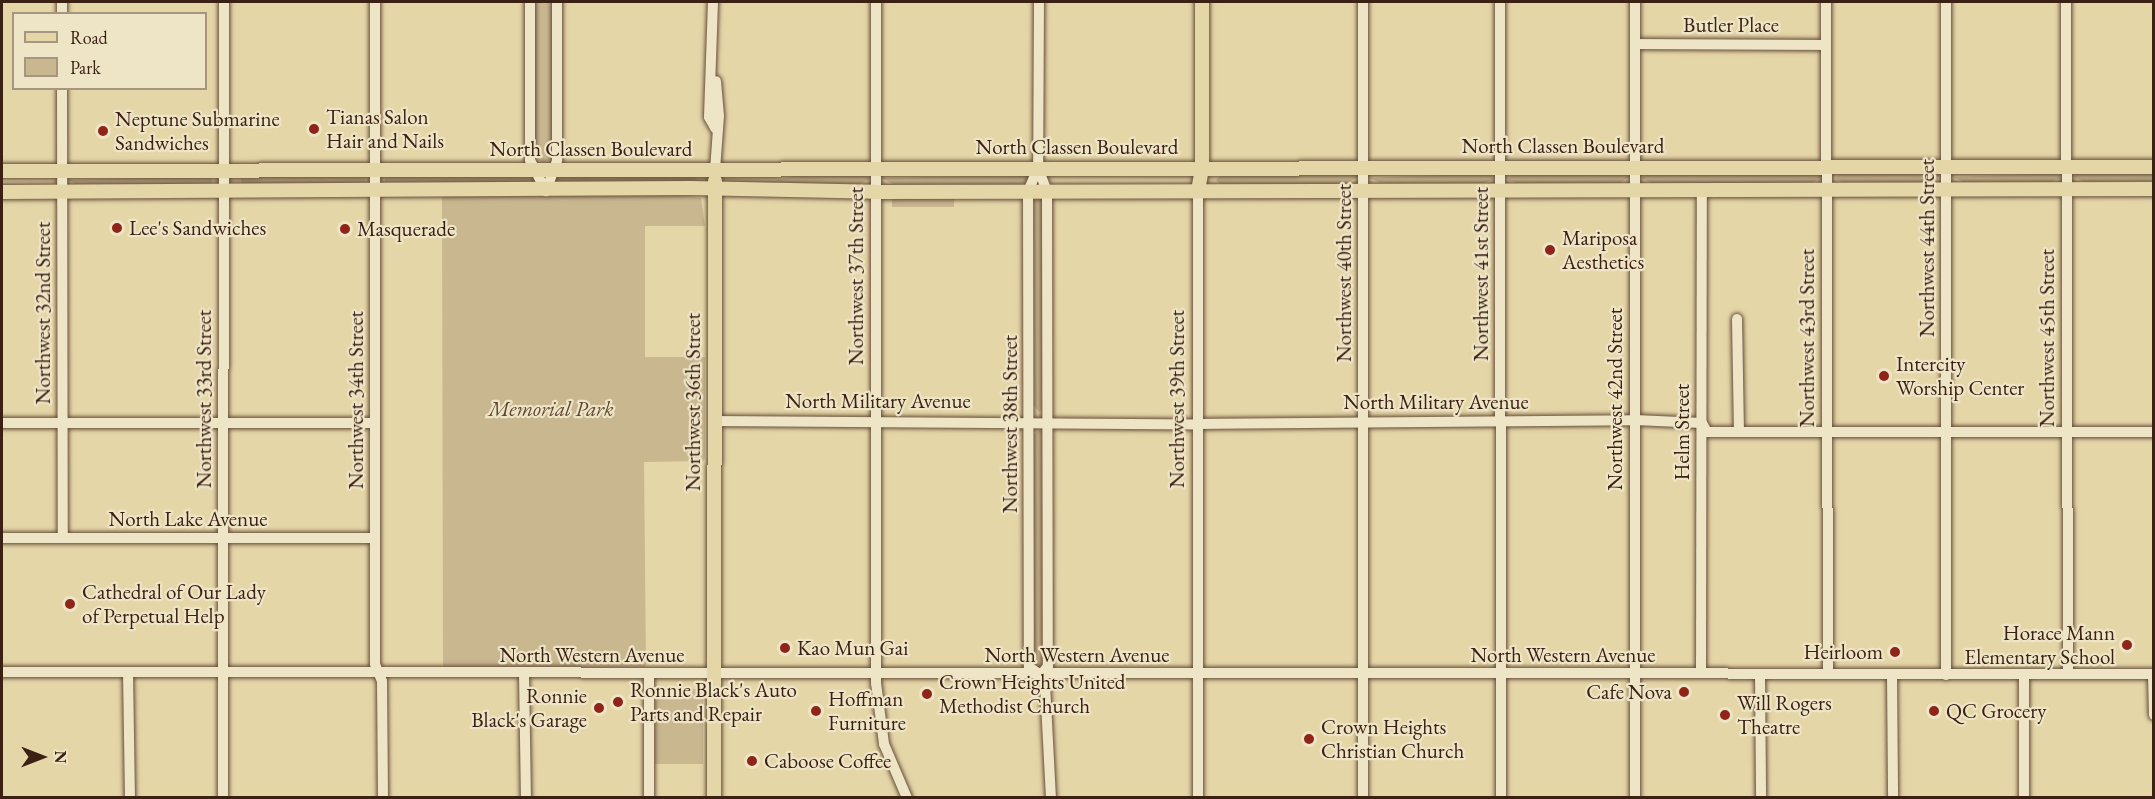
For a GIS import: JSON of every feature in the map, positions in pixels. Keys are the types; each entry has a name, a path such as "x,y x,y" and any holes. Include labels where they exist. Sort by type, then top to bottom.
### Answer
{"main road":[{"name":"Northwest 39th Street","path":"1198,191 1202,168 1202,2"},
{"name":"North Classen Boulevard","path":"2,171 2154,167"},
{"name":"Northwest 36th Street","path":"714,798 715,170"},
{"name":"North Classen Boulevard","path":"2,192 715,189 1047,192 2154,189"}],"street":[{"name":"Northwest 33rd Street","path":"223,798 226,190 224,2"},
{"name":"Northwest 34th Street","path":"375,2 375,664 381,673 383,798"},
{"path":"530,2 530,160 546,191"},
{"path":"546,191 557,160 557,2"},
{"name":"Northwest 36th Street","path":"713,2 710,117 715,128 715,170"},
{"name":"Northwest 37th Street","path":"876,2 876,675 881,733 907,798"},
{"name":"Northwest 38th Street","path":"1039,2 1038,168 1047,192 1048,421 1048,666 1041,675 1049,731 1051,798"},
{"name":"Northwest 40th Street","path":"1363,2 1363,798"},
{"name":"Northwest 41st Street","path":"1500,2 1501,798"},
{"name":"Northwest 42nd Street","path":"1635,2 1635,798"},
{"name":"Northwest 43rd Street","path":"1826,2 1828,674"},
{"name":"Northwest 44th Street","path":"1946,2 1946,675"},
{"name":"Northwest 45th Street","path":"2066,2 2068,674"},
{"name":"Butler Place","path":"1635,44 1826,45"},
{"name":"Northwest 32nd Street","path":"62,90 63,538"},
{"name":"Northwest 38th Street","path":"1038,168 1028,192 1029,667 1041,675"},
{"name":"Northwest 39th Street","path":"1198,191 1198,798"},
{"name":"Helm Street","path":"1701,673 1702,191"},
{"path":"1737,319 1738,432"},
{"name":"North Military Avenue","path":"713,421 1048,421 1198,424 1635,420 1702,423 1707,432 2154,432"},
{"path":"2,423 375,423"},
{"name":"North Lake Avenue","path":"2,538 375,538"},
{"name":"North Western Avenue","path":"2,672 649,675 2153,674"},
{"path":"128,672 130,798"},
{"path":"524,674 526,798"},
{"path":"1760,674 1761,798"},
{"path":"1892,674 1893,798"},
{"path":"2024,674 2024,798"},
{"path":"2153,674 2154,715"},
{"path":"649,675 649,798"}],"green space":[{"path":"535,2 553,2 552,158 543,163 535,156"},
{"path":"1262,172 1356,174 1357,177 1346,184 1220,184 1216,180 1220,176"},
{"path":"2153,172 2153,181 2084,182 2074,177 2076,174"},
{"path":"804,173 867,175 869,180 859,184 730,182 774,181"},
{"path":"1489,173 1493,180 1484,183 1381,183 1370,178"},
{"path":"1512,173 1624,173 1629,177 1620,183 1517,183 1508,180"},
{"path":"1646,173 1820,174 1822,177 1812,183 1651,183 1642,178"},
{"path":"1937,173 1940,176 1931,183 1842,182 1836,179 1838,174"},
{"path":"2058,173 2060,178 2051,182 1964,182 1953,177"},
{"path":"532,175 535,183 385,182 385,177"},
{"path":"697,175 697,180 634,183 553,182 554,176"},
{"path":"1028,175 1028,181 1021,184 893,184 882,178"},
{"path":"212,176 212,184 75,184 69,180"},
{"path":"241,176 365,176 365,184 241,184"},
{"name":"Memorial Park","path":"677,195 701,198 705,226 645,226 645,357 705,357 705,458 703,461 644,462 646,667 443,668 442,197"},
{"path":"892,197 954,197 954,207 892,207"},
{"path":"1040,198 1044,201 1044,408 1039,412 1034,406 1034,201"},
{"path":"1039,430 1044,433 1044,664 1039,669 1034,664 1034,435"},
{"path":"655,689 703,689 703,764 655,764"}],"place":[{"name":"Tianas Salon Hair and Nails","path":"314,129"},
{"name":"Neptune Submarine Sandwiches","path":"103,131"},
{"name":"Lee's Sandwiches","path":"117,228"},
{"name":"Masquerade","path":"345,229"},
{"name":"Mariposa Aesthetics","path":"1550,250"},
{"name":"Intercity Worship Center","path":"1884,376"},
{"name":"Cathedral of Our Lady of Perpetual Help","path":"70,604"},
{"name":"Horace Mann Elementary School","path":"2127,645"},
{"name":"Kao Mun Gai","path":"785,648"},
{"name":"Heirloom","path":"1895,652"},
{"name":"Cafe Nova","path":"1684,692"},
{"name":"Crown Heights United Methodist Church","path":"927,694"},
{"name":"Ronnie Black's Auto Parts and Repair","path":"618,702"},
{"name":"Ronnie Black's Garage","path":"599,708"},
{"name":"Hoffman Furniture","path":"816,711"},
{"name":"QC Grocery","path":"1934,711"},
{"name":"Will Rogers Theatre","path":"1725,715"},
{"name":"Crown Heights Christian Church","path":"1309,739"},
{"name":"Caboose Coffee","path":"752,761"}]}
